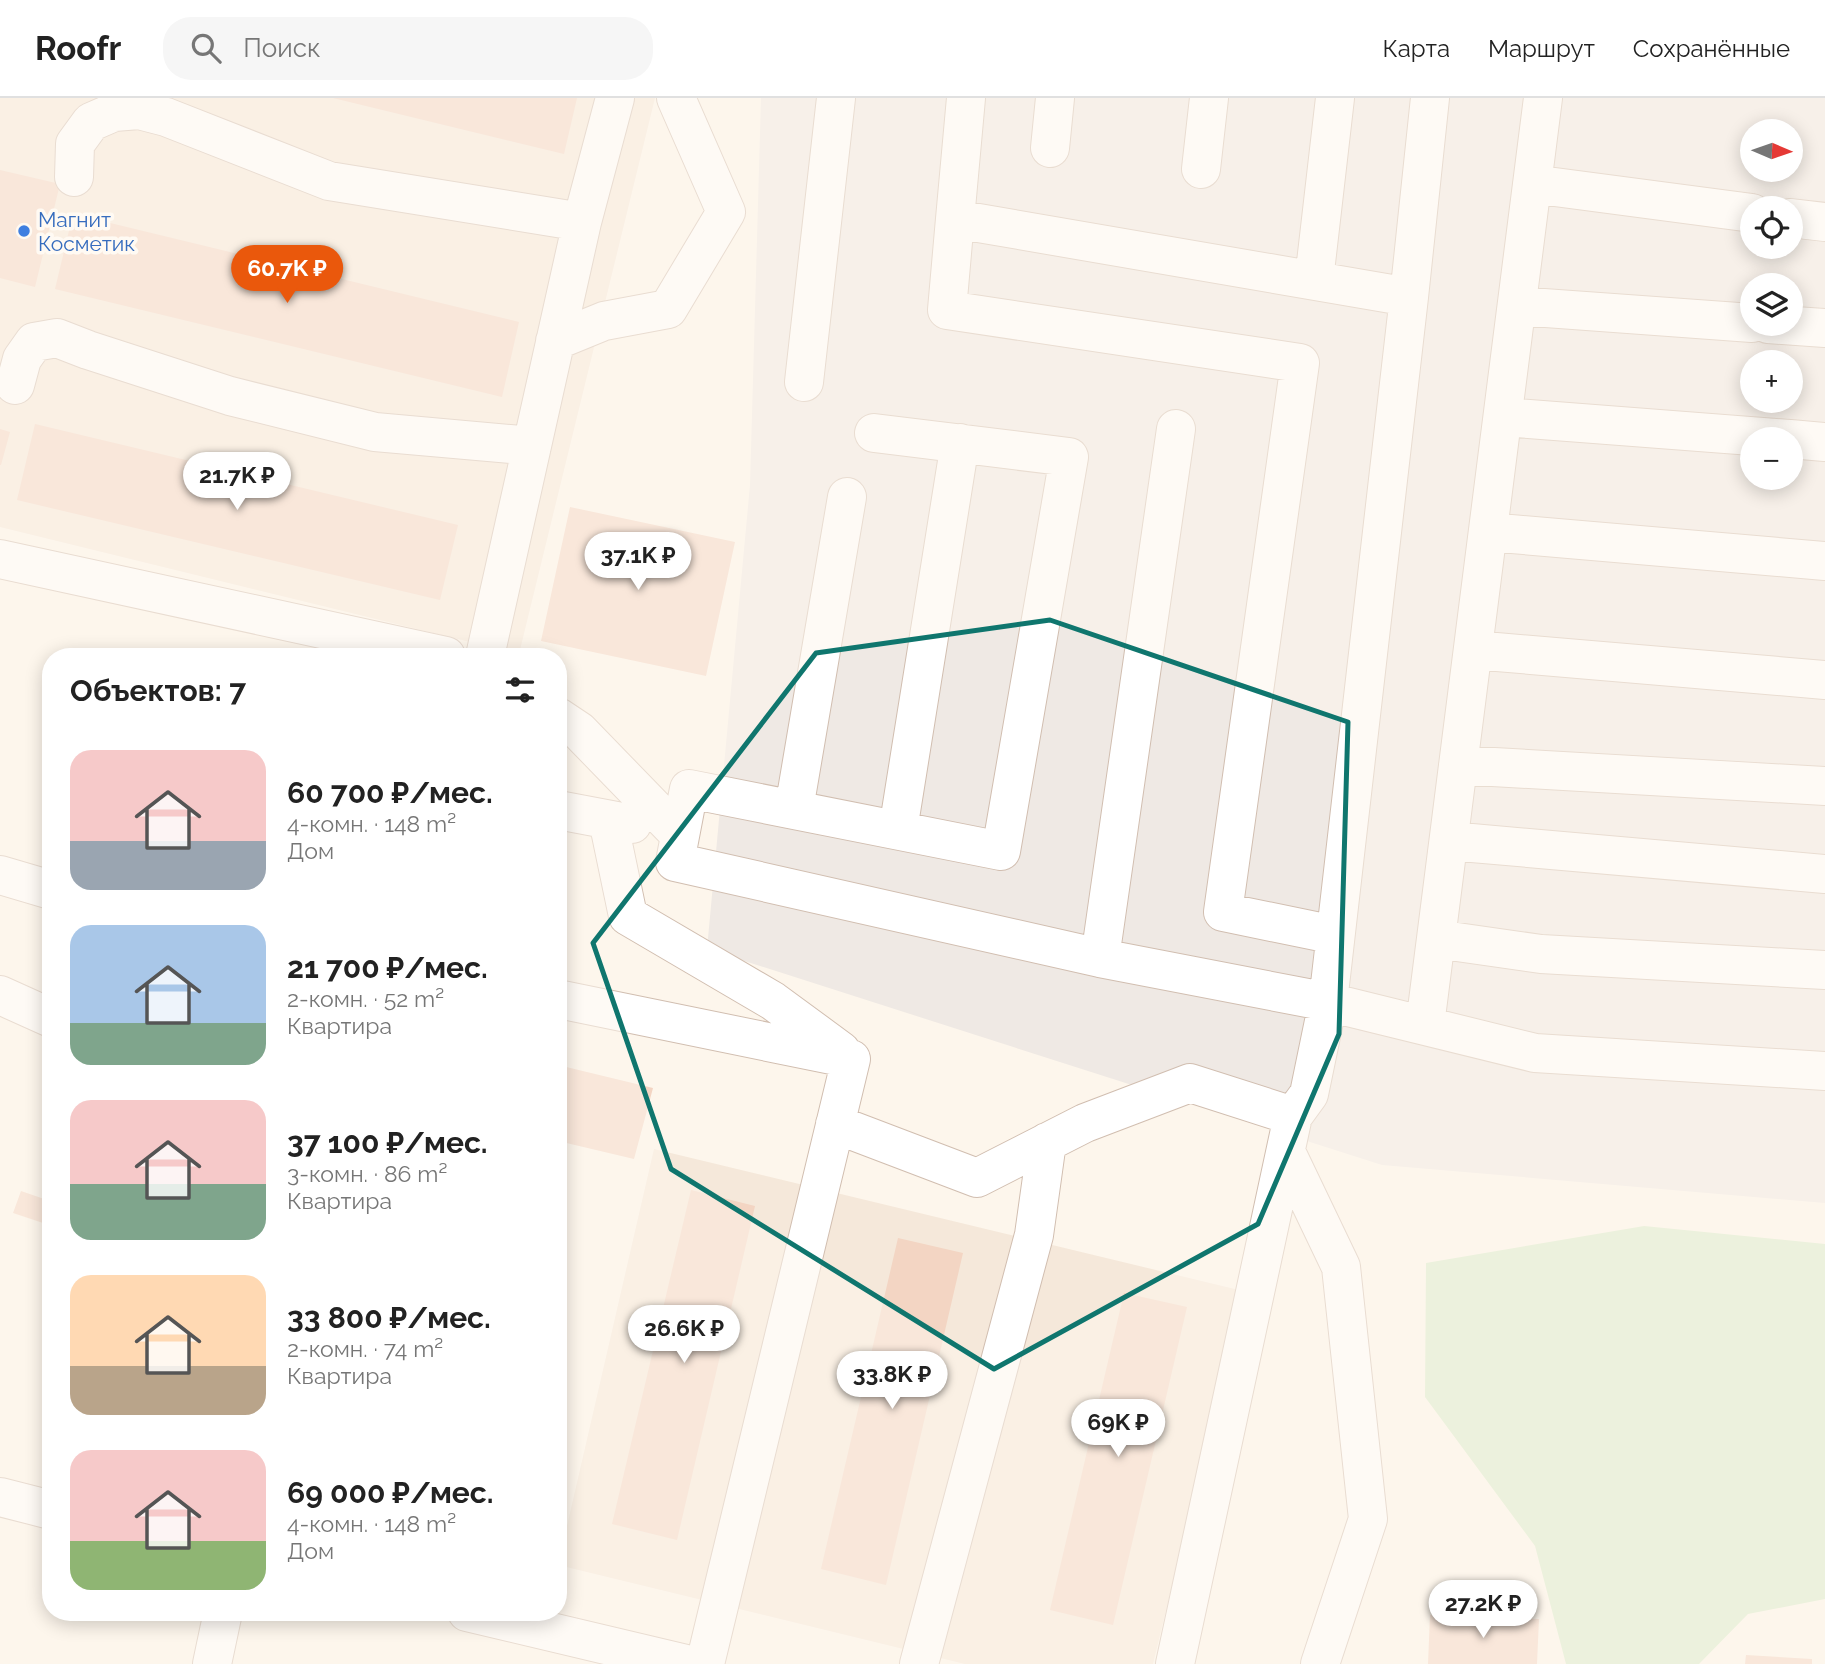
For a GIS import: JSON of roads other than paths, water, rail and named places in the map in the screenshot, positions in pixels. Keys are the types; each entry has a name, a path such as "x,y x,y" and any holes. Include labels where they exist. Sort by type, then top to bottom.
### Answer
{"street":[{"path":"487,648 582,222 615,98"},
{"path":"555,341 604,321 668,309 726,212 676,98"},
{"path":"803,382 836,98"},
{"path":"966,98 947,310 1300,363 1223,912 1335,935"},
{"path":"1051,148 1055,98"},
{"path":"1201,170 1209,98"},
{"path":"1314,280 1335,98"},
{"path":"1175,1664 1289,1134 1308,1094 1328,1002 1430,98"},
{"path":"1425,1025 1543,98"},
{"path":"74,177 75,144 91,122 114,112 139,110 166,117 329,181 582,222"},
{"path":"1532,184 1740,211"},
{"path":"955,219 1409,297"},
{"path":"1803,219 1825,222"},
{"path":"1517,306 1740,322"},
{"path":"1803,326 1825,328"},
{"path":"15,385 22,359 34,342 57,338 230,396 375,432 532,446"},
{"path":"1503,417 1740,435"},
{"path":"1100,958 1176,429"},
{"path":"874,433 1069,457 1001,851 690,789 675,862 1100,958 1328,1002 1535,1053 1825,1071"},
{"path":"1803,440 1825,442"},
{"path":"898,830 960,443"},
{"path":"794,809 847,497"},
{"path":"1488,532 1825,561"},
{"path":"0,559 409,648"},
{"path":"1473,650 1825,680"},
{"path":"567,723 579,731 679,834"},
{"path":"1458,765 1825,786"},
{"path":"567,812 679,834"},
{"path":"608,820 628,916 773,1001 851,1059"},
{"path":"1449,841 1825,874"},
{"path":"0,875 42,887"},
{"path":"1436,939 1541,954 1825,970"},
{"path":"0,995 42,1014"},
{"path":"567,1001 851,1059"},
{"path":"705,1664 851,1059"},
{"path":"835,1124 977,1178 1085,1123 1190,1083 1289,1134 1342,1267 1368,1519 1320,1664"},
{"path":"919,1664 1034,1236 1047,1142"},
{"path":"0,1497 42,1508"},
{"path":"212,1664 221,1621"},
{"path":"505,1621 686,1664"}],"place":[{"name":"Магнит Косметик","path":"24,231"}]}
